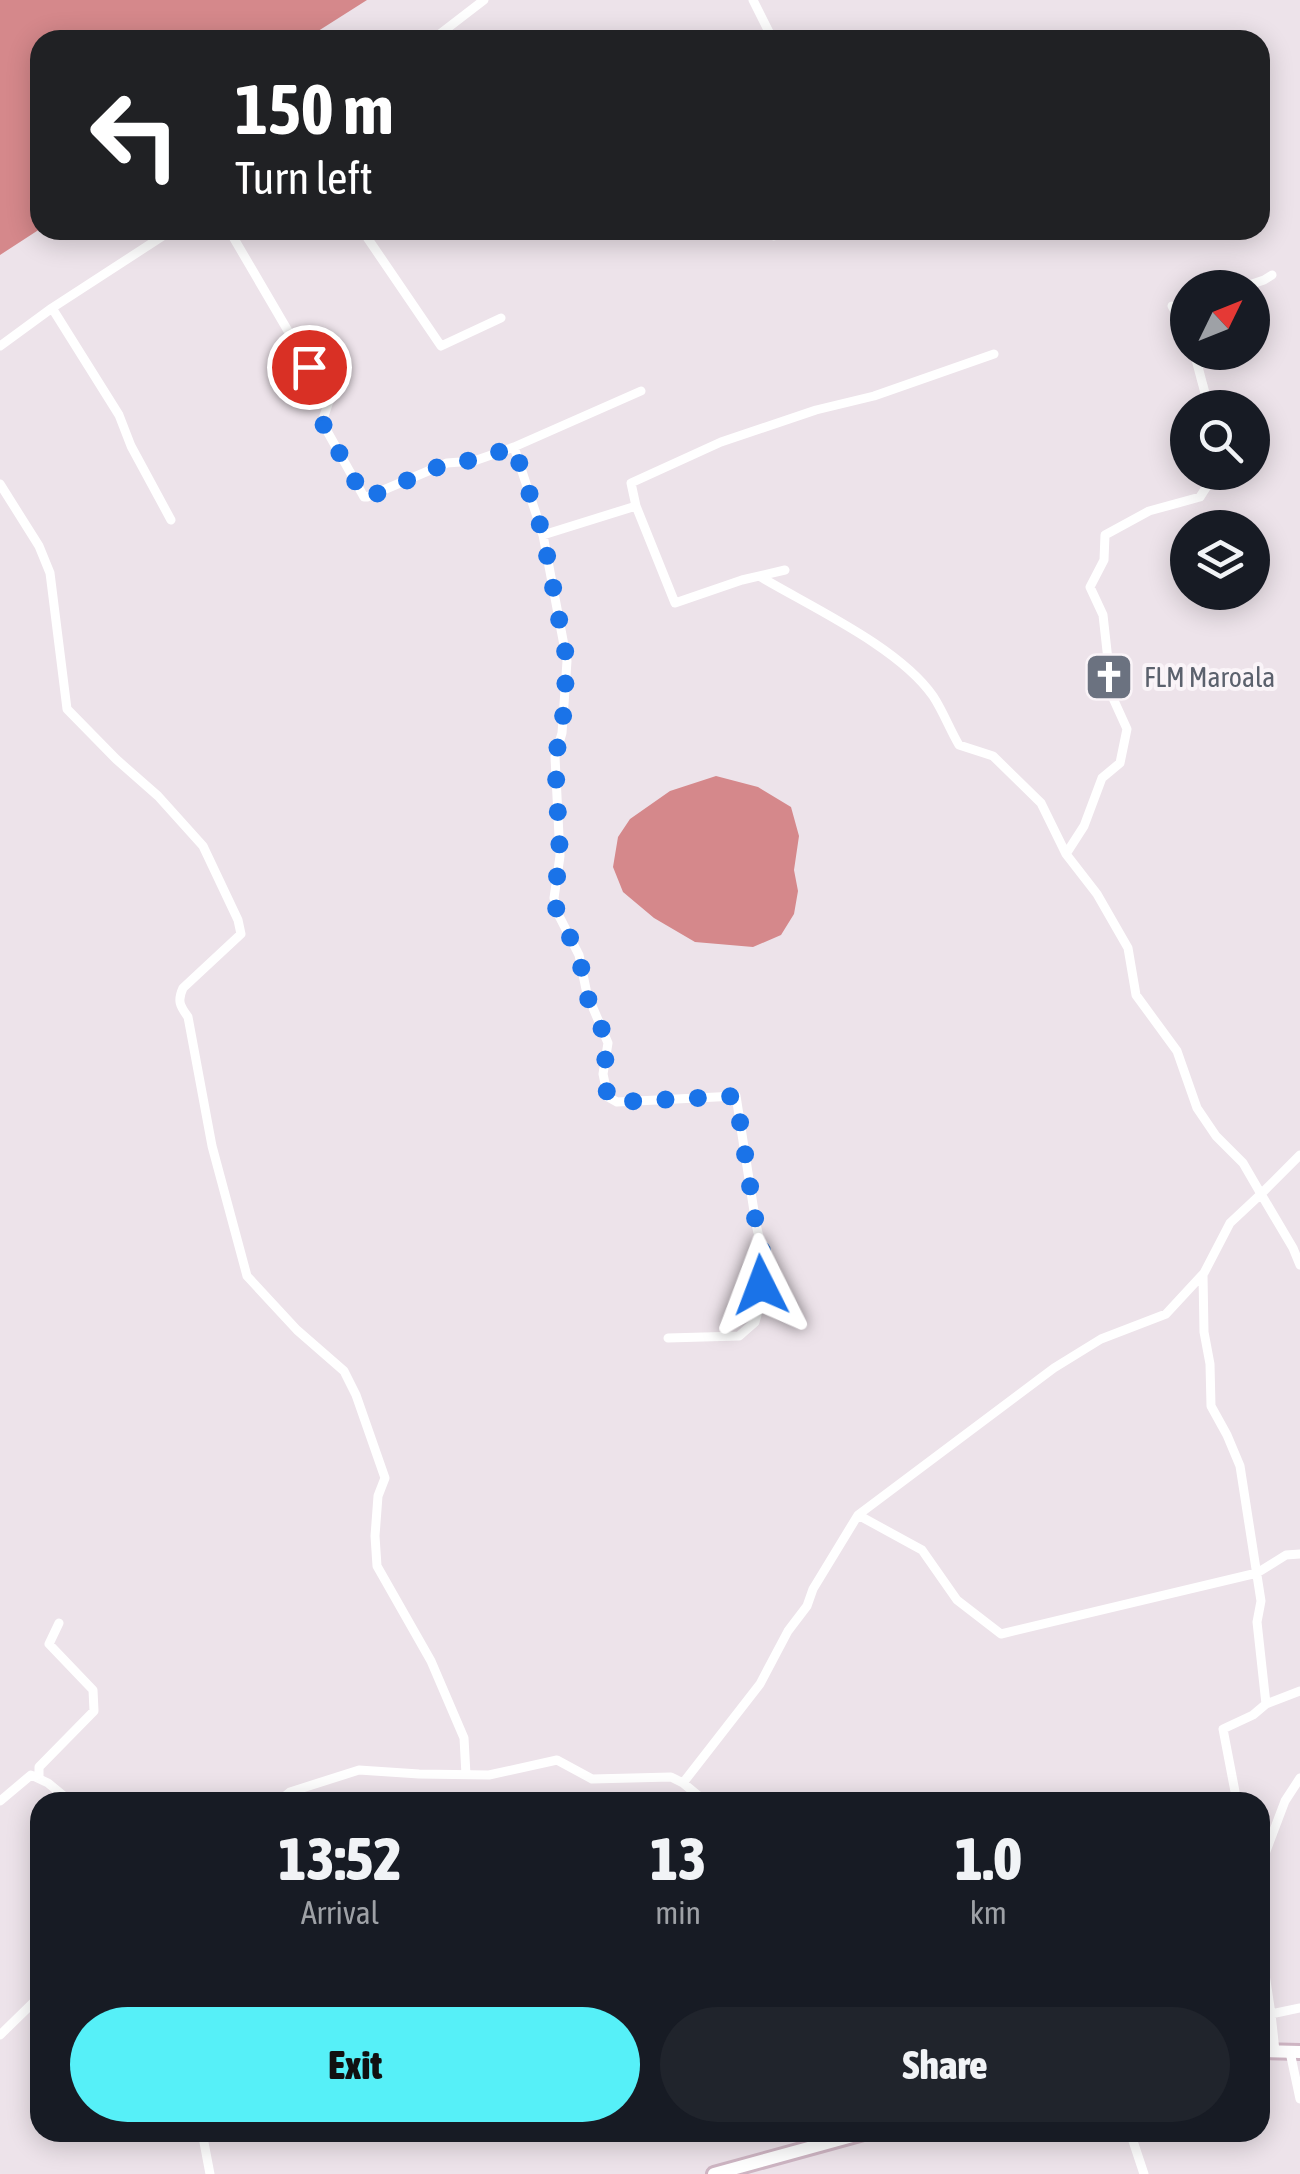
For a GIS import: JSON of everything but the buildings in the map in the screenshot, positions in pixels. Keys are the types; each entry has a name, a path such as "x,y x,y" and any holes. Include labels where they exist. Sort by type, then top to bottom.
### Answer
{"main road":[{"path":"714,2174 831,2142"}],"street":[{"path":"445,30 484,0"},
{"path":"754,0 768,30"},
{"path":"0,346 157,240"},
{"path":"235,240 329,401 322,422 364,497 447,463 474,460 514,447 641,391"},
{"path":"369,240 441,346 501,318"},
{"path":"52,308 120,415 131,446 171,520"},
{"path":"785,570 675,602 636,506 631,483 721,442 816,410 874,396 994,354"},
{"path":"514,447 543,534 567,661 562,732 555,756 560,856 554,898 579,955 586,994 608,1043 603,1074 608,1097 616,1102 736,1096 763,1256 762,1297 755,1322 739,1336 668,1338"},
{"path":"0,484 39,546 50,573 67,709 181,819 202,846 238,920 241,934 183,988 178,998 188,1017 212,1146 247,1276 297,1330 344,1371 356,1394 385,1478 378,1496 377,1566 431,1661 464,1738 466,1774"},
{"path":"1066,854 1084,826 1102,778 1120,762 1127,729 1112,696 1103,615 1090,588 1104,560 1105,534 1149,511 1200,498 1205,490"},
{"path":"543,534 636,506"},
{"path":"759,576 901,662 933,696 959,746 992,756 1042,803 1066,854 1097,894 1128,948 1136,995 1177,1051 1197,1108 1216,1136 1242,1162 1300,1264"},
{"path":"683,1784 760,1684 858,1515 1054,1368 1101,1339 1166,1314 1204,1273 1230,1222 1300,1155"},
{"path":"1204,1273 1204,1332 1211,1406 1240,1466 1257,1573 1257,1622 1266,1704"},
{"path":"858,1515 922,1550 956,1600 1001,1634 1257,1573 1286,1555 1300,1554"},
{"path":"39,1778 39,1768 94,1711 93,1690 49,1644 59,1623"},
{"path":"1235,1792 1224,1730 1266,1704 1300,1691"},
{"path":"290,1792 359,1770 489,1775 557,1760 592,1779 671,1777 693,1792"},
{"path":"0,1802 31,1775 59,1792"},
{"path":"1270,1839 1284,1801 1300,1778"},
{"path":"0,2035 30,2006"},
{"path":"1300,2008 1270,2014 1288,2052 1300,2099"},
{"path":"204,2142 210,2174"},
{"path":"1133,2142 1144,2174"}],"shaded area":[{"path":"0,0 367,0 320,30 30,30 30,236 0,255"},
{"path":"716,776 758,787 791,807 799,836 794,914 781,935 753,947 695,942 654,918 623,892 613,867 618,837 630,819 670,791"}],"place":[{"name":"FLM Maroala","path":"1109,677"}],"route":[{"path":"309,367 329,401 322,422 364,497 447,463 474,460 514,447 543,534 567,661 562,732 555,756 560,856 554,898 579,955 586,994 608,1043 603,1074 608,1097 616,1102 736,1096 763,1256 761,1285"}]}
